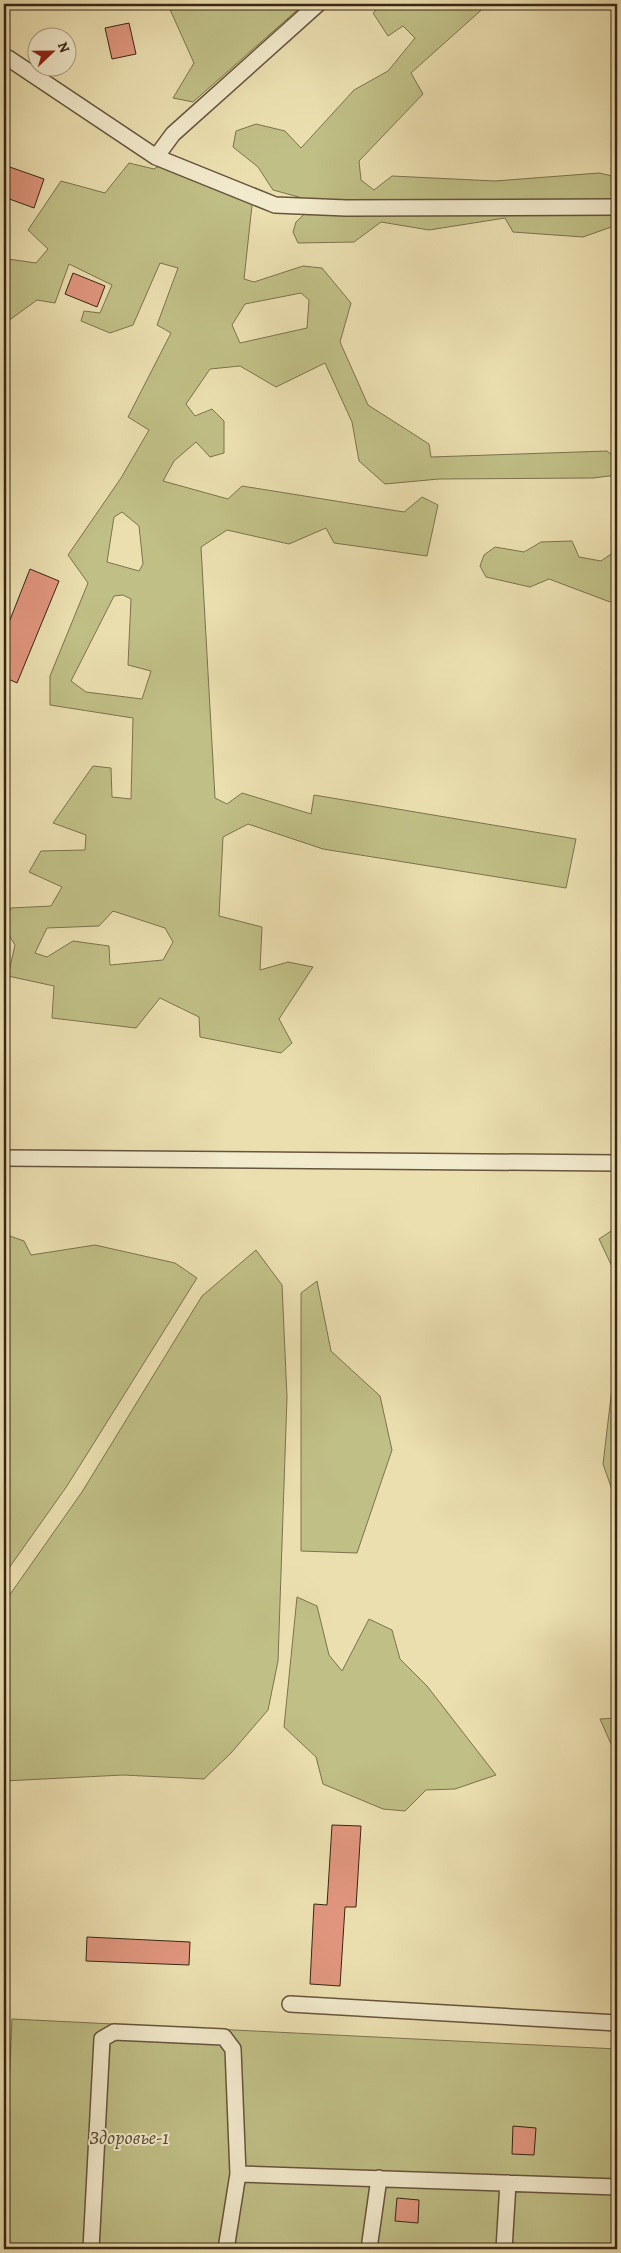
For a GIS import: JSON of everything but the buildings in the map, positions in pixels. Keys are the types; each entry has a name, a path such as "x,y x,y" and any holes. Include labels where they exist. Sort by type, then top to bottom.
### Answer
{"street":[{"path":"156,157 173,134 318,4"},
{"path":"8,58 156,157 275,205 346,208 617,207"},
{"path":"4,1158 617,1163"},
{"path":"290,2004 617,2023"},
{"path":"91,2249 102,2039 114,2032 224,2037 233,2049 238,2174 226,2249"},
{"path":"238,2174 617,2187"},
{"path":"369,2249 378,2178"},
{"path":"504,2249 508,2183"}],"green space":[{"path":"165,4 304,4 193,102 173,98 194,63 168,5"},
{"path":"382,4 488,4 411,73 423,94 359,161 361,180 374,190 392,176 495,181 599,173 617,177 617,225 583,237 513,232 505,218 429,230 381,222 354,242 298,243 293,232 296,222 317,202 273,190 258,167 233,147 236,131 256,124 285,131 301,148 354,90 388,71 415,38 403,26 388,36 373,13"},
{"path":"175,156 228,178 253,196 244,279 254,282 303,266 322,268 351,303 340,342 368,405 429,444 431,457 607,451 617,459 617,475 593,478 439,479 385,484 359,461 352,422 325,363 276,387 240,366 210,369 186,404 195,416 212,409 224,421 224,453 210,457 196,442 174,461 163,481 228,499 242,486 404,512 422,497 438,505 427,556 334,543 326,528 289,544 227,530 201,547 215,798 227,804 242,793 311,814 314,795 576,839 566,888 323,849 248,824 223,837 219,916 262,927 260,970 288,962 313,967 279,1019 292,1043 281,1053 200,1037 199,1017 160,998 136,1028 52,1018 54,986 8,976 15,945 4,927 11,908 51,906 62,887 29,872 41,851 85,850 86,835 53,823 93,766 111,768 112,797 131,799 133,718 50,705 50,676 88,583 68,555 121,478 149,430 128,417 171,333 157,325 178,268 160,263 133,325 110,333 81,321 84,311 100,313 112,285 69,264 55,303 37,300 4,324 4,269 8,259 36,263 48,249 28,230 61,181 105,193 129,163 154,169","holes":["301,293 309,300 307,328 240,343 232,325 245,304","122,512 139,526 143,564 139,571 107,562 114,517","123,595 131,599 128,665 151,671 142,699 86,692 71,681 114,596","113,911 165,928 173,942 163,960 110,965 109,946 73,941 47,957 35,953 47,928 99,926"]},
{"path":"572,541 579,557 601,561 617,550 617,600 610,602 549,579 530,587 486,577 480,566 484,555 495,547 524,552 541,542"},
{"path":"617,1227 617,1504 603,1464 614,1371 616,1275 599,1239"},
{"path":"4,1234 24,1241 31,1255 95,1245 175,1263 197,1278 67,1486 4,1575"},
{"path":"256,1250 282,1285 287,1397 278,1661 268,1710 231,1753 204,1779 123,1775 4,1781 4,1603 82,1492 202,1296"},
{"path":"317,1281 331,1351 380,1396 392,1450 357,1553 301,1551 301,1293"},
{"path":"297,1597 317,1606 329,1655 342,1671 369,1619 392,1630 400,1659 427,1686 496,1775 455,1789 426,1790 405,1811 383,1809 323,1784 316,1757 284,1727"},
{"path":"617,1718 617,1745 611,1744 600,1719"},
{"name":"Здоровье-1","path":"12,2019 617,2049 617,2249 4,2249 4,2205"}]}
